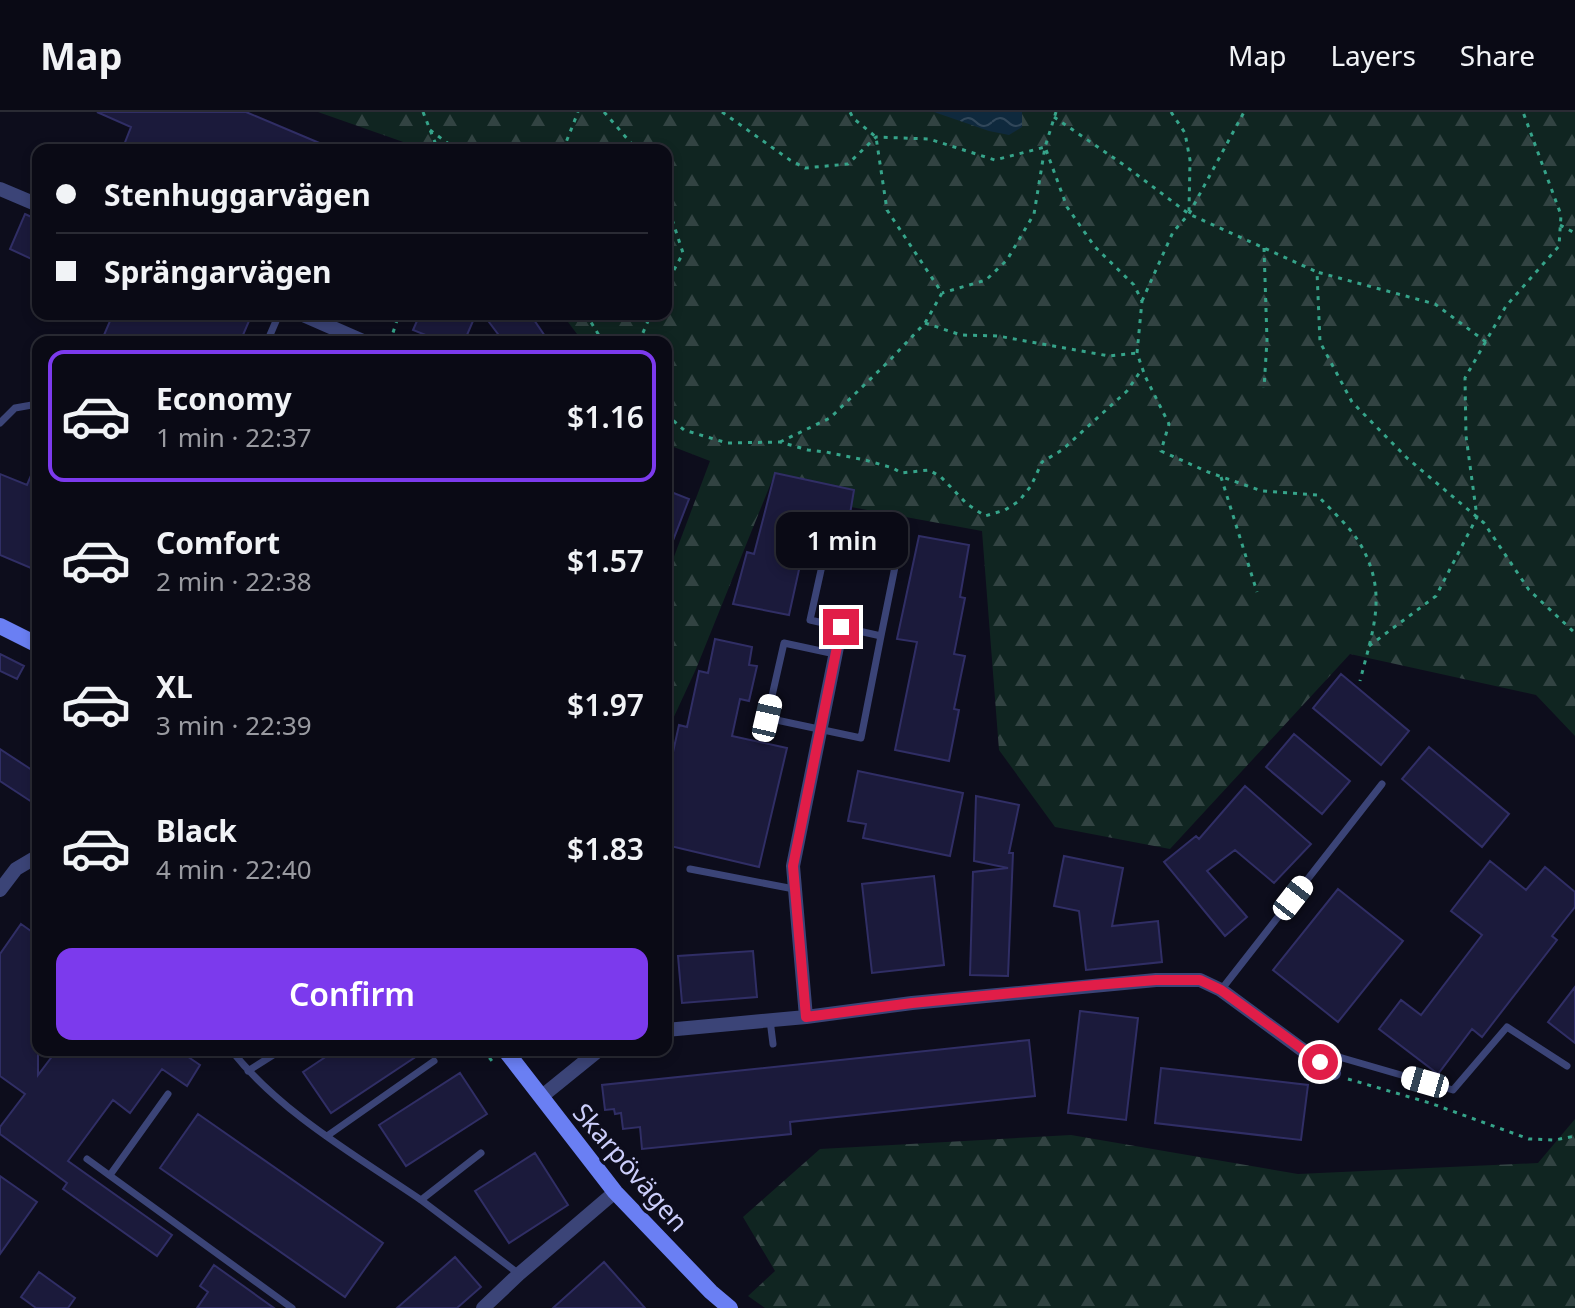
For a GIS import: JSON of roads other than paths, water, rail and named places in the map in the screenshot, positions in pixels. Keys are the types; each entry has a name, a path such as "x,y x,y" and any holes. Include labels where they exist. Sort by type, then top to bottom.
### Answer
{"street":[{"path":"0,189 32,202"},
{"path":"315,320 351,336"},
{"path":"0,626 32,637"},
{"path":"806,1017 793,866 841,627"},
{"path":"0,890 16,869 32,860"},
{"path":"672,1029 1156,980 1200,980 1221,990 1334,1073"},
{"name":"Skarpövägen","path":"510,1056 615,1192 730,1308"},
{"path":"541,1097 592,1056"},
{"path":"486,1307 519,1274 615,1192"}],"lane":[{"path":"0,423 15,408 32,405"},
{"path":"829,534 810,620 881,636"},
{"path":"835,654 784,643 767,718 861,738 899,547"},
{"path":"1221,990 1382,784"},
{"path":"690,869 794,889"},
{"path":"770,1020 773,1044"},
{"path":"1320,1062 1339,1057 1453,1090 1507,1027 1567,1066"},
{"path":"236,1056 272,1095 421,1200 519,1274"},
{"path":"248,1071 272,1056"},
{"path":"327,1136 434,1061"},
{"path":"110,1175 168,1094"},
{"path":"421,1200 481,1153"},
{"path":"87,1159 292,1308"}],"water":[{"path":"934,112 1022,112 1022,127 1009,135"}]}
